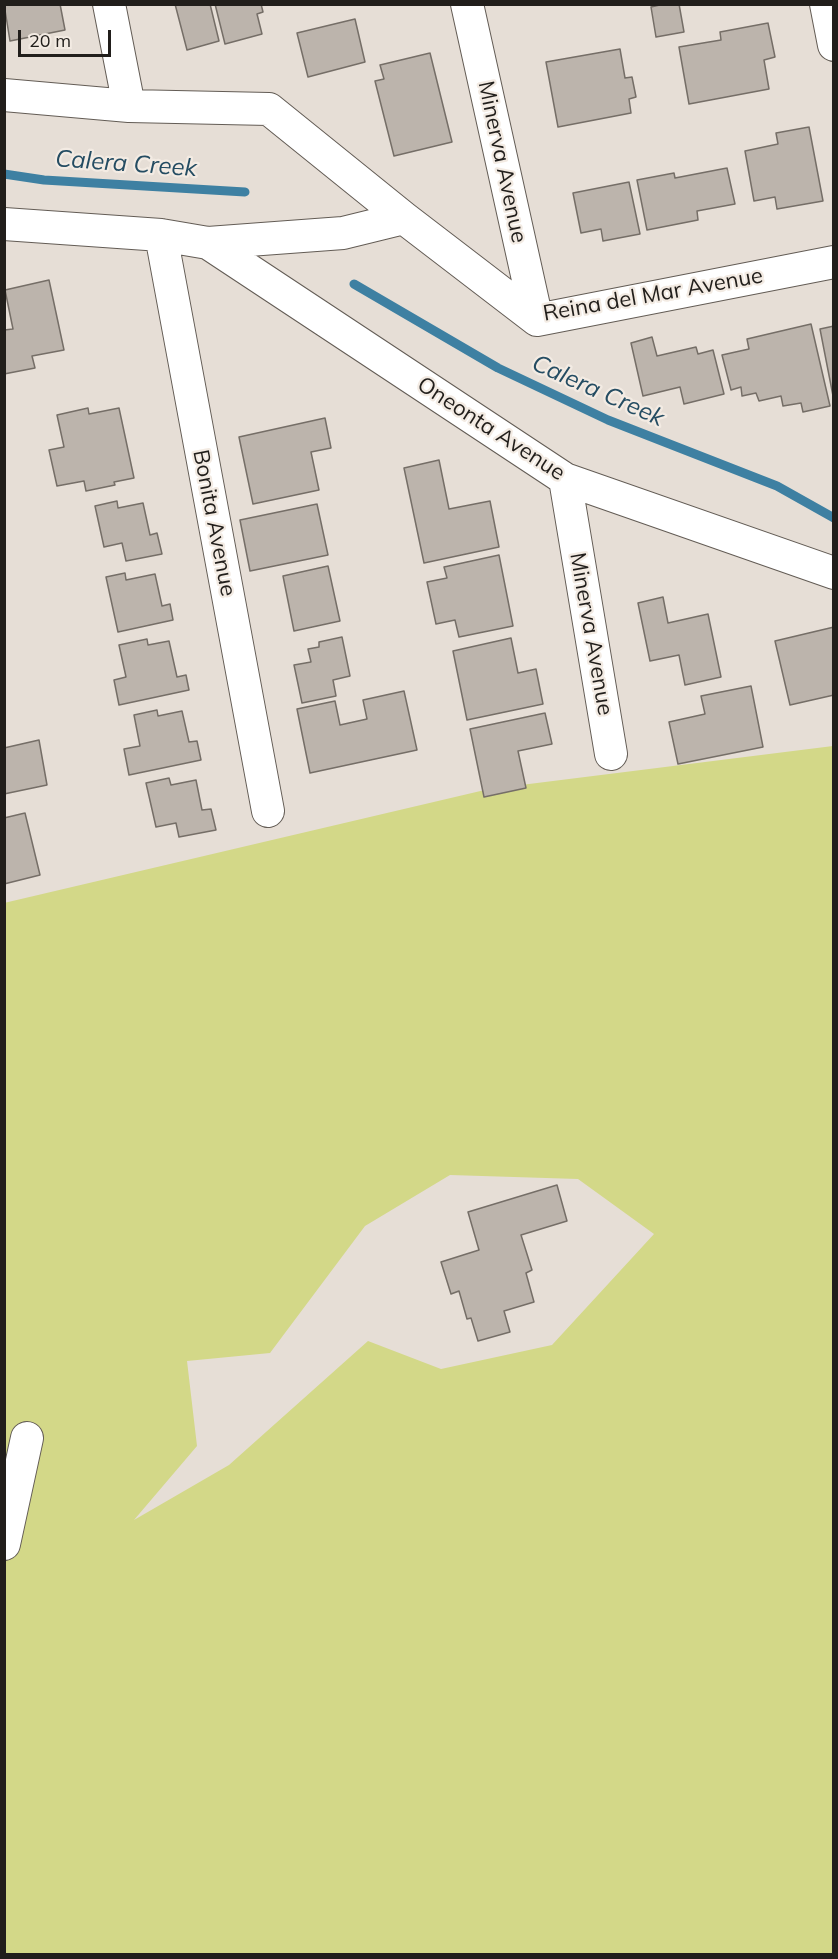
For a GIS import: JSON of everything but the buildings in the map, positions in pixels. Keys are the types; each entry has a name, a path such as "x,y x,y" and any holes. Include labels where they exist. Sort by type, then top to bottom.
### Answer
{"street":[{"path":"109,4 129,106"},
{"name":"Minerva Avenue","path":"467,4 537,320"},
{"path":"826,4 834,45"},
{"name":"Reina del Mar Avenue","path":"4,95 129,106 269,109 404,218 537,320 834,262"},
{"path":"4,224 160,235 208,243 343,233 404,218"},
{"name":"Bonita Avenue","path":"160,235 268,811"},
{"name":"Oneonta Avenue","path":"208,243 565,479 834,573"},
{"name":"Minerva Avenue","path":"565,479 611,754"},
{"path":"4,1544 27,1437"}],"green space":[{"path":"833,746 833,1954 5,1954 4,903 489,789","holes":["450,1175 578,1179 654,1234 552,1345 441,1369 368,1341 229,1465 134,1520 197,1446 187,1361 270,1353 365,1226"]}],"waterway":[{"name":"Calera Creek","path":"4,174 44,180 245,192"},
{"name":"Calera Creek","path":"354,284 498,368 608,420 777,486 834,518"}]}
